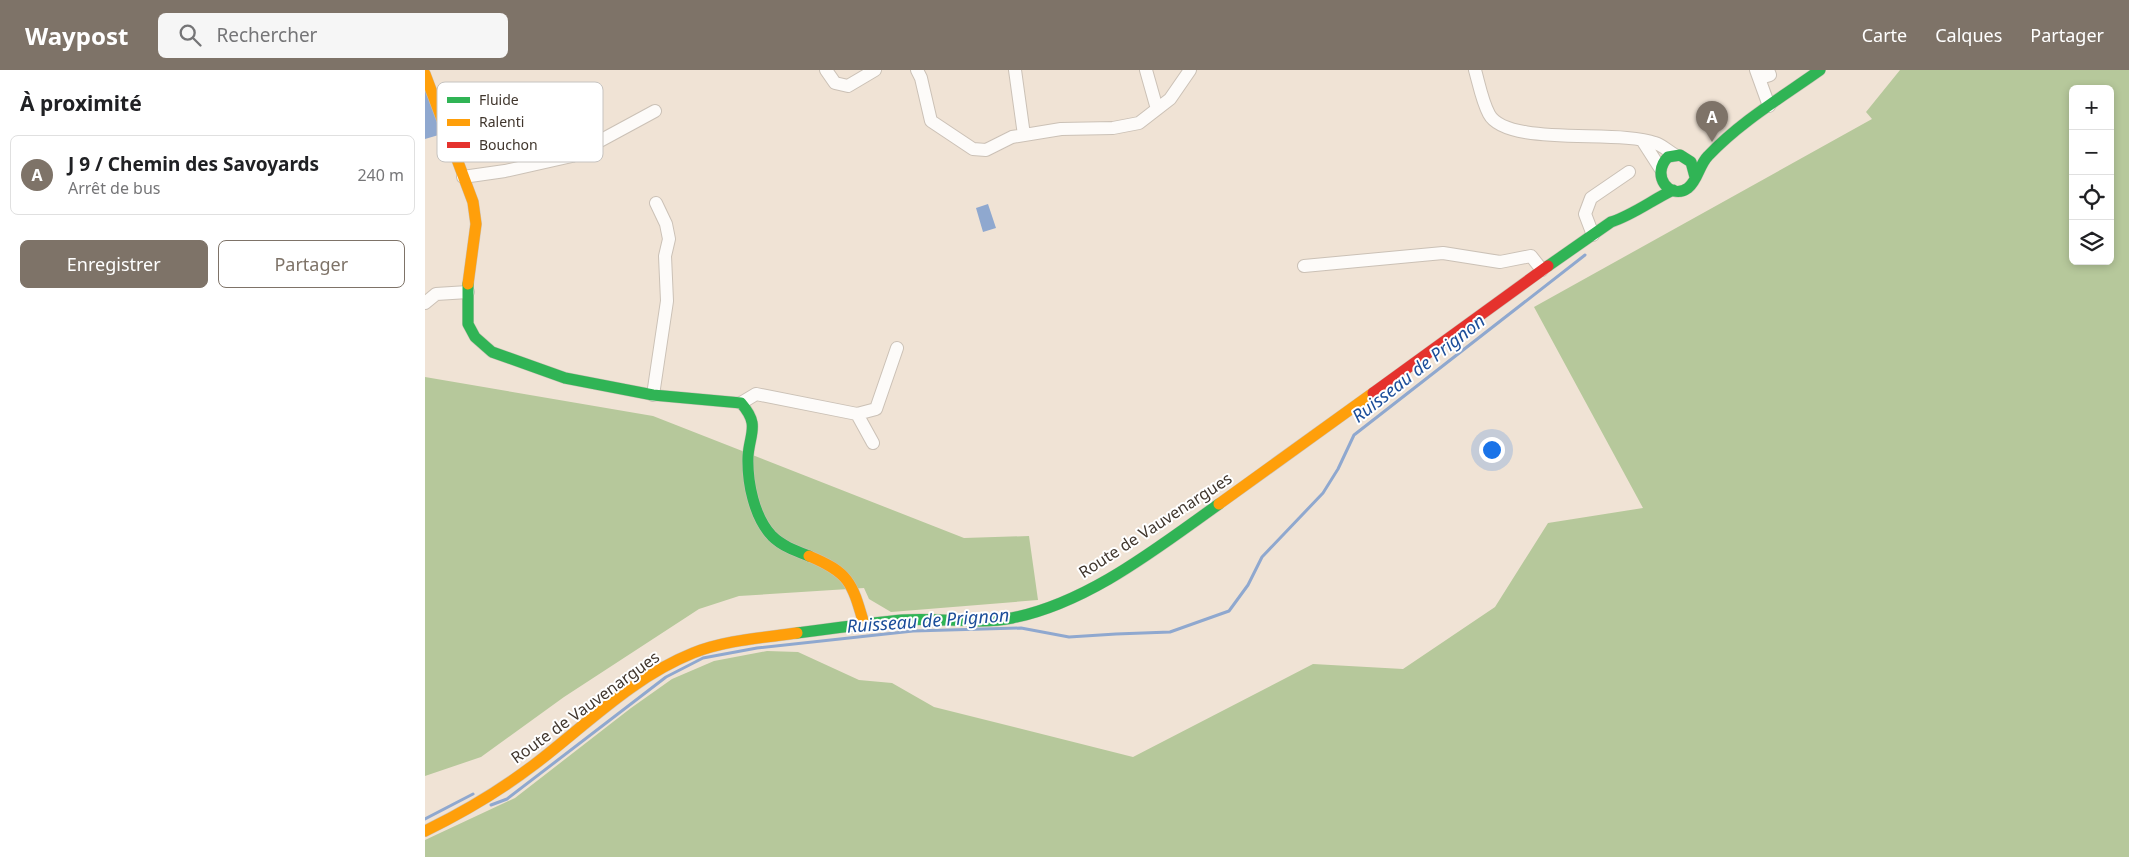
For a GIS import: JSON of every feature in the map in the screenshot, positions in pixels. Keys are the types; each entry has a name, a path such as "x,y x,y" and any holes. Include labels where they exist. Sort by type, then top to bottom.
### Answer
{"main road":[{"path":"1756,116 1680,156 1665,159 1656,180 1667,188 1684,190 1693,182 1707,157 1756,116 1820,70"},
{"path":"425,74 437,107"},
{"path":"1680,156 1694,166 1695,177"},
{"path":"457,162 473,202 476,224 468,292 468,324 475,337 492,352 565,378 653,395 741,403 751,412 754,424 748,460 751,490 764,526 783,545 838,570 851,583 864,624"},
{"name":"Route de Vauvenargues","path":"425,831 510,782 654,674 684,656 721,642 903,620 1011,618 1063,602 1090,589 1170,539 1611,222 1656,180"},
{"name":"Route de Vauvenargues","path":"1611,222 1623,218 1651,200 1673,190"}],"street":[{"path":"826,70 835,83 848,86 875,70"},
{"path":"917,70 921,78 931,120 973,149 986,150 1013,137 1024,135 1061,129 1113,128 1139,123 1171,98 1189,70"},
{"path":"1015,70 1024,135"},
{"path":"1146,70 1157,109"},
{"path":"1475,70 1489,115 1507,129 1548,135 1611,136 1642,140 1655,143 1680,156"},
{"path":"1761,73 1769,106"},
{"path":"603,139 655,111"},
{"path":"1642,140 1656,180"},
{"path":"463,177 505,171 545,162"},
{"path":"1593,234 1585,214 1591,198 1629,172"},
{"path":"653,395 667,301 665,256 669,239 666,224 655,203"},
{"path":"1304,266 1443,253 1500,262 1531,256 1543,270"},
{"path":"425,303 436,294 468,292"},
{"path":"741,403 756,394 857,414 876,409 897,348"},
{"path":"857,414 873,443"}],"green space":[{"path":"1900,70 2129,70 2129,857 425,857 425,840 515,798 631,708 672,679 714,661 767,651 798,652 859,680 892,683 934,707 1133,757 1313,664 1403,669 1495,607 1548,523 1643,508 1534,307 1872,119 1866,112"},
{"path":"425,377 653,416 964,538 1029,536 1038,600 891,612 869,599 864,588 739,596 699,609 564,697 481,757 425,776"}],"water":[{"path":"425,89 437,121 437,135 425,139"},
{"path":"988,204 996,228 983,232 976,208"}],"waterway":[{"name":"Ruisseau de Prignon","path":"491,805 507,799 666,677 703,658 757,648 913,631 1021,628 1069,637 1170,632 1229,611 1248,585 1262,557 1323,493 1338,469 1354,435 1585,255"},
{"name":"Ruisseau de Prignon","path":"425,819 473,794"}],"traffic: fast":[{"path":"1695,177 1691,162 1680,155 1668,157 1663,164 1662,178 1669,189 1681,191 1688,188 1694,181 1705,160 1720,144 1762,110 1820,70"},
{"path":"1548,266 1611,222 1673,190"},
{"path":"468,284 468,324 475,337 492,352 565,378 653,395 741,403 752,423 748,466 750,488 756,509 766,528 776,540 789,548 809,556"},
{"path":"797,633 902,620 998,620 1040,611 1068,600 1121,572 1219,504"}],"traffic: slow":[{"path":"425,74 437,106"},
{"path":"458,162 473,202 476,224 468,284"},
{"path":"1219,504 1373,393"},
{"path":"809,556 833,568 847,581 856,598 864,624"},
{"path":"425,831 496,792 535,764 630,688 671,663 718,645 797,633"}],"traffic: jam":[{"path":"1373,393 1548,266"}],"place":[{"name":"J 9 / Chemin des Savoyards","path":"1712,142"}]}
